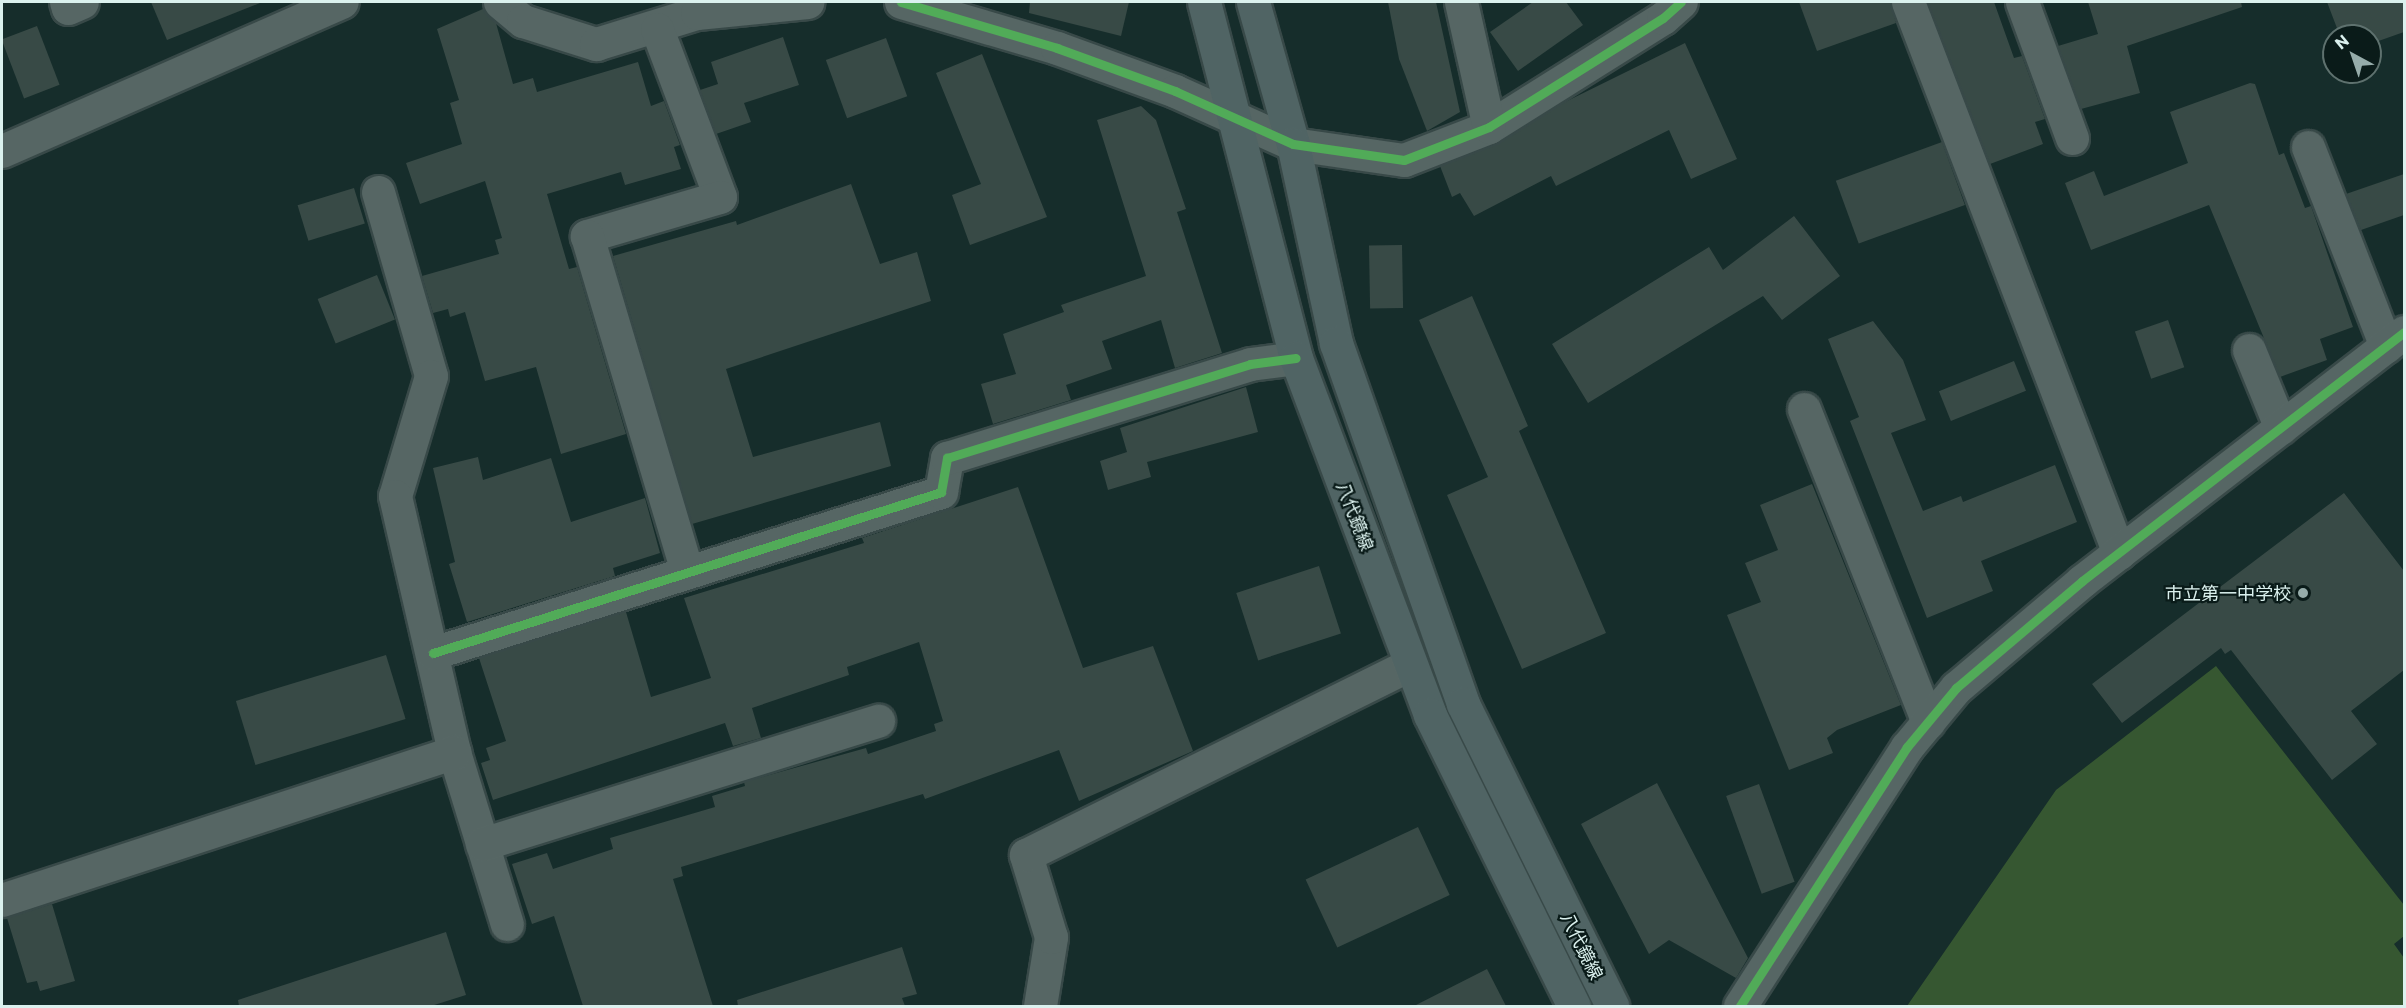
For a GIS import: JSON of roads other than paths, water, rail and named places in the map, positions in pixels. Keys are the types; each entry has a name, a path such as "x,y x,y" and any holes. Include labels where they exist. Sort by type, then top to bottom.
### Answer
{"main road":[{"name":"八代鏡線","path":"1204,2 1237,122 1296,358 1430,715 1574,1006"},
{"name":"八代鏡線","path":"1253,2 1293,144 1336,343 1463,704 1612,1006"}],"street":[{"path":"66,2 68,8 82,2"},
{"path":"2,151 342,2"},
{"path":"500,2 523,21 596,44 657,29 697,14 807,2"},
{"path":"901,2 1057,48 1175,91 1237,122 1293,144 1404,160 1489,127 1663,18 1681,2"},
{"path":"1461,2 1489,127"},
{"path":"1908,2 2119,553"},
{"path":"2022,2 2072,138"},
{"path":"657,29 720,197 587,236 687,572"},
{"path":"1740,1006 1854,825 1928,722 1956,688 2119,553 2395,339 2308,147"},
{"path":"378,192 431,376 395,496 454,752 507,924"},
{"path":"2249,350 2281,428"},
{"path":"433,653 941,492 947,458 1250,364 1296,358"},
{"path":"1804,409 1928,722"},
{"path":"1040,1006 1051,937 1026,855 1410,664"},
{"path":"482,844 878,721"},
{"path":"2,900 454,752"}],"place":[{"name":"市立第一中学校","path":"2303,593"}]}
